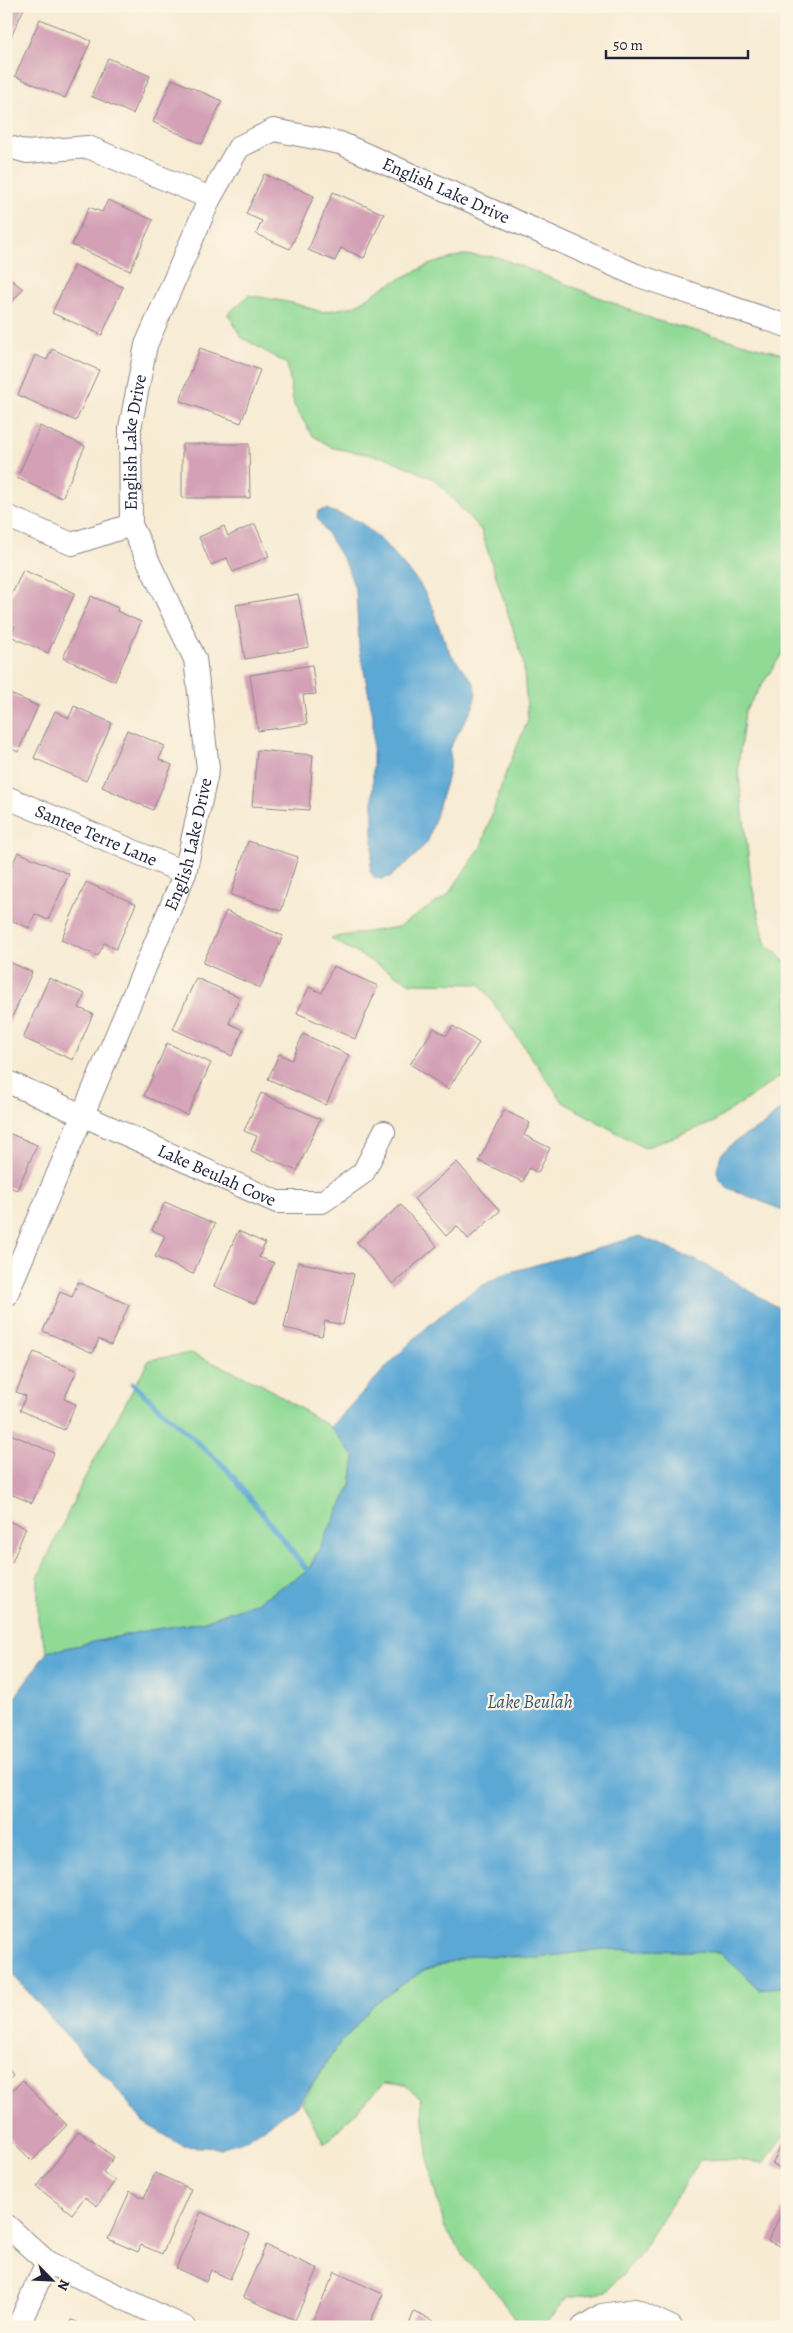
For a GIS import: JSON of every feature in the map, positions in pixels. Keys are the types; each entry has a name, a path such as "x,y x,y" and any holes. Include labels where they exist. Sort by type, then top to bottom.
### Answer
{"street":[{"name":"English Lake Drive","path":"6,1296 186,873 208,768 195,660 131,525 130,428 146,344 210,198 239,147 274,130 340,142 636,275 787,326"},
{"path":"6,146 27,152 88,147 210,198"},
{"path":"6,516 72,544 131,525"},
{"name":"Santee Terre Lane","path":"6,797 186,873"},
{"name":"Lake Beulah Cove","path":"6,1081 84,1114 277,1202 322,1202 363,1173 384,1132"},
{"path":"6,2225 47,2262 184,2327"},
{"path":"18,2327 47,2262"},
{"path":"583,2327 602,2315 635,2310 671,2327"}],"green space":[{"path":"462,255 498,257 658,321 787,355 787,646 745,711 738,768 751,881 765,942 787,964 787,1072 712,1123 644,1148 563,1102 480,984 410,983 330,938 398,927 448,895 481,847 505,775 528,720 523,660 481,530 434,479 387,458 333,448 312,435 294,405 287,364 241,337 228,314 249,295 293,303 322,312 355,306 384,287 428,265"},
{"path":"191,1353 261,1384 330,1427 355,1457 351,1485 308,1571 257,1602 202,1622 144,1631 47,1652 38,1620 38,1577 84,1479 149,1360"},
{"path":"603,1949 720,1952 760,1990 787,1986 787,2131 764,2163 723,2159 700,2160 637,2258 607,2291 568,2297 543,2327 520,2327 496,2292 467,2261 445,2228 431,2176 421,2098 405,2085 384,2083 324,2144 302,2102 335,2050 374,2004 424,1970 473,1955 538,1958"}],"water":[{"path":"326,509 360,522 382,541 420,584 434,610 436,620 450,653 474,683 476,693 473,707 449,749 451,759 447,779 428,841 415,856 390,877 381,879 374,877 370,871 373,848 373,716 359,645 356,592 347,566 317,517 318,511"},
{"path":"787,1102 787,1212 728,1188 719,1179 717,1170 721,1154 737,1140 764,1125"},
{"name":"Lake Beulah","path":"640,1236 704,1264 787,1313 787,1986 760,1990 720,1952 603,1949 538,1958 473,1955 424,1970 374,2004 335,2050 298,2105 245,2140 220,2148 183,2146 143,2122 115,2086 82,2053 6,1967 6,1710 47,1652 144,1631 202,1622 257,1602 308,1571 351,1486 355,1457 330,1427 412,1341 457,1303 507,1273"}],"building":[{"path":"6,6 25,6 6,48"},
{"path":"40,19 91,41 65,98 15,76"},
{"path":"108,58 150,76 133,114 91,96"},
{"path":"172,79 222,101 202,144 153,122"},
{"path":"264,174 314,196 290,249 256,234 262,221 246,214"},
{"path":"333,192 384,214 364,258 341,248 335,261 308,250"},
{"path":"108,200 153,220 130,271 72,245 89,207 102,212"},
{"path":"74,265 123,287 102,335 52,313"},
{"path":"6,276 23,289 6,309"},
{"path":"200,348 260,370 241,423 180,401"},
{"path":"52,349 99,370 76,421 18,395 35,355 47,360"},
{"path":"40,426 85,446 62,498 17,478"},
{"path":"182,444 249,444 250,498 182,498"},
{"path":"255,524 269,556 233,572 227,558 211,565 199,537 224,526 228,536"},
{"path":"23,570 75,593 48,653 10,636 15,626 6,622 6,607"},
{"path":"298,594 309,647 245,659 236,605"},
{"path":"91,596 118,608 117,611 141,622 115,681 63,658"},
{"path":"312,665 316,694 303,695 307,724 258,731 250,675"},
{"path":"6,692 38,706 18,752 6,746"},
{"path":"74,706 112,723 86,781 34,758 55,711 69,718"},
{"path":"127,730 165,746 159,759 172,765 153,810 102,787"},
{"path":"257,750 313,755 309,810 252,806"},
{"path":"248,841 298,857 281,911 231,895"},
{"path":"18,852 69,874 48,920 35,914 29,928 6,918 6,879"},
{"path":"86,882 136,904 116,949 104,943 98,956 61,940"},
{"path":"226,911 283,936 260,988 203,963"},
{"path":"7,961 32,972 6,1031 6,963"},
{"path":"333,966 378,986 355,1039 297,1013 309,987 322,993"},
{"path":"49,978 85,994 79,1008 93,1014 73,1060 23,1038"},
{"path":"196,978 240,997 229,1023 243,1030 232,1056 173,1029"},
{"path":"453,1026 479,1043 448,1089 410,1064 434,1028 446,1036"},
{"path":"303,1034 349,1055 326,1105 268,1079 279,1054 292,1060"},
{"path":"167,1043 211,1063 187,1115 144,1096"},
{"path":"261,1093 320,1119 297,1171 251,1151 257,1136 244,1131"},
{"path":"504,1110 530,1123 524,1135 550,1148 538,1173 529,1168 523,1182 479,1161"},
{"path":"6,1132 37,1145 17,1190 6,1186"},
{"path":"457,1162 500,1211 468,1239 457,1226 446,1236 414,1199"},
{"path":"165,1202 215,1224 193,1274 155,1257 165,1236 152,1230"},
{"path":"401,1205 437,1246 393,1284 357,1242"},
{"path":"238,1231 265,1243 259,1257 274,1263 255,1304 214,1286"},
{"path":"298,1262 354,1274 343,1325 325,1321 322,1336 284,1328"},
{"path":"78,1282 129,1305 111,1345 99,1339 93,1353 43,1331 60,1292 72,1297"},
{"path":"34,1352 77,1371 64,1399 76,1404 64,1430 20,1410 26,1396 16,1392"},
{"path":"6,1432 54,1453 32,1503 6,1492"},
{"path":"6,1520 26,1528 12,1562 6,1560"},
{"path":"6,2065 13,2074 6,2080"},
{"path":"22,2081 67,2125 32,2161 9,2138 6,2141 6,2097"},
{"path":"79,2131 114,2157 103,2172 115,2181 97,2206 85,2197 72,2214 37,2187"},
{"path":"785,2137 787,2138 787,2171 772,2165"},
{"path":"155,2173 191,2189 162,2254 141,2245 138,2252 108,2239 130,2191 144,2198"},
{"path":"787,2200 787,2249 768,2241"},
{"path":"201,2212 250,2234 230,2279 211,2270 206,2282 176,2268"},
{"path":"266,2245 318,2269 295,2320 243,2297"},
{"path":"335,2272 383,2294 368,2327 310,2327"},
{"path":"414,2312 447,2327 408,2327"},
{"path":"72,2320 87,2327 69,2327"}],"waterway":[{"path":"133,1384 226,1468 308,1571 313,1573"}]}
